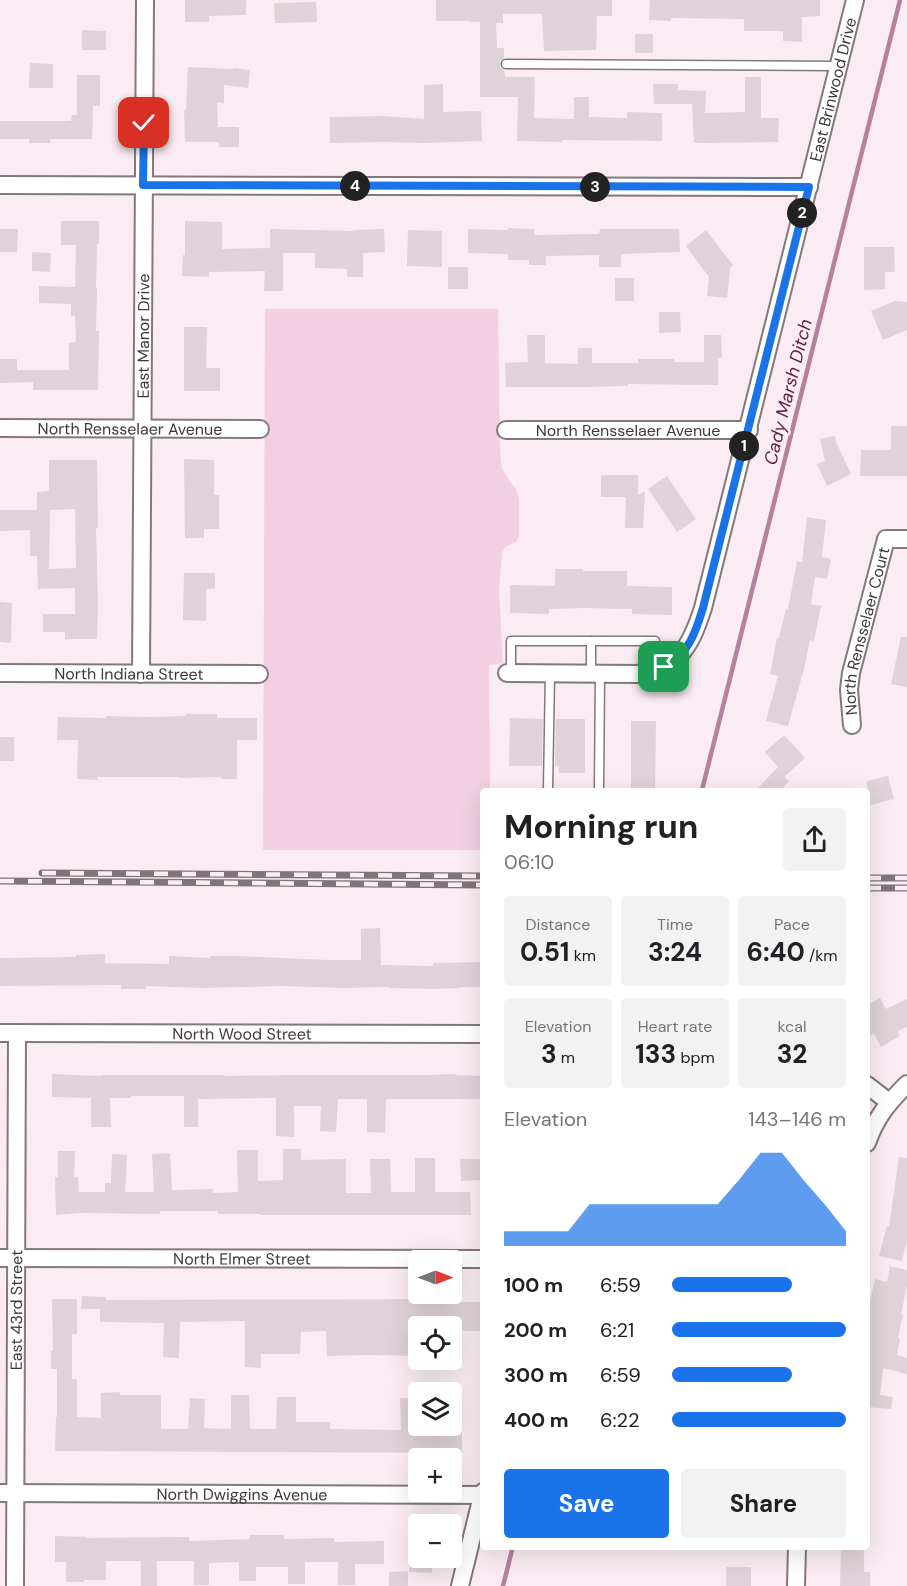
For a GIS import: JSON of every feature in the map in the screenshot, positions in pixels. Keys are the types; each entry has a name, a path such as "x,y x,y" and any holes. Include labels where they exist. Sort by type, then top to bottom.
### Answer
{"street":[{"name":"East Manor Drive","path":"141,674 145,0"},
{"name":"East Brinwood Drive","path":"595,674 650,672 674,661 691,641 703,608 855,0"},
{"path":"0,185 809,187"},
{"name":"North Rensselaer Avenue","path":"0,428 260,429"},
{"name":"North Rensselaer Avenue","path":"506,430 748,430"},
{"name":"North Rensselaer Court","path":"852,725 849,690 851,672 886,539 907,539"},
{"name":"North Indiana Street","path":"0,673 259,674"},
{"path":"509,673 595,674"},
{"name":"North Wood Street","path":"0,1033 480,1034"},
{"name":"East 43rd Street","path":"15,1586 8,1493 8,1258 17,1033"},
{"path":"870,1134 889,1102 907,1084"},
{"path":"870,1087 889,1102"},
{"name":"North Elmer Street","path":"8,1258 480,1259"},
{"name":"North Dwiggins Avenue","path":"8,1493 480,1493"},
{"path":"460,1586 480,1505"},
{"path":"796,1586 797,1550"}],"lane":[{"path":"506,64 839,66"},
{"path":"509,673 511,641 654,641"},
{"path":"591,641 595,674 599,788"},
{"path":"548,788 550,673"}],"shaded area":[{"path":"265,309 498,309 500,451 502,469 516,490 519,499 519,536 516,542 505,547 502,553 499,590 503,663 489,665 490,788 480,788 480,850 263,850"}],"building":[{"path":"185,0 246,0 246,15 209,16 209,22 185,22"},
{"path":"436,0 612,0 612,16 597,16 596,50 544,51 542,14 503,14 503,23 496,23 497,48 504,48 504,58 500,61 500,67 504,70 505,77 535,77 534,118 574,119 574,97 589,97 589,117 627,118 627,112 662,113 662,141 517,141 518,97 480,97 480,22 436,21"},
{"path":"650,0 820,0 820,16 802,17 802,42 783,41 783,31 744,31 744,19 649,20"},
{"path":"316,2 317,22 275,23 274,3"},
{"path":"82,30 106,31 106,50 82,50"},
{"path":"635,34 653,34 653,53 635,53"},
{"path":"30,63 53,64 53,88 29,88"},
{"path":"188,67 250,70 248,88 224,85 224,103 217,102 218,127 239,127 239,147 219,147 219,142 185,142 184,110 186,110"},
{"path":"77,75 100,75 100,106 93,106 92,139 50,139 50,143 29,143 29,139 0,139 0,121 71,121 72,115 77,115"},
{"path":"745,77 761,77 761,118 779,118 778,142 694,143 692,104 654,104 653,84 678,84 678,90 706,91 705,113 745,112"},
{"path":"443,84 443,112 481,111 482,141 330,143 330,117 383,116 424,119 424,85"},
{"path":"61,221 99,221 96,288 96,331 99,331 98,390 33,390 33,382 0,383 0,359 17,359 17,370 69,370 69,343 76,342 75,316 71,316 71,304 39,303 39,286 75,287 76,245 61,245"},
{"path":"185,221 222,222 222,249 270,248 270,229 353,231 384,229 385,252 363,253 363,277 347,277 347,269 315,268 315,253 283,253 283,291 264,291 265,271 209,272 209,277 182,276 183,255 185,255"},
{"path":"508,228 534,229 534,235 599,234 600,229 679,229 680,252 621,254 621,267 599,267 599,255 546,256 546,265 529,265 529,260 508,260 508,254 468,253 468,229 508,230"},
{"path":"0,229 18,229 17,252 0,252"},
{"path":"408,230 442,231 442,267 407,266"},
{"path":"706,230 733,265 730,268 727,298 707,296 709,277 686,246"},
{"path":"864,247 894,247 895,272 885,272 885,289 864,290"},
{"path":"32,252 51,253 50,272 32,271"},
{"path":"448,267 468,267 468,289 448,289"},
{"path":"615,278 634,278 634,301 615,301"},
{"path":"895,301 907,302 907,330 883,340 871,311"},
{"path":"659,312 680,312 681,332 659,333"},
{"path":"184,327 207,327 206,368 220,368 220,391 184,391"},
{"path":"527,335 545,335 545,363 578,364 578,348 592,348 592,363 638,363 638,359 704,362 704,335 721,335 722,358 718,358 718,385 628,384 628,386 506,387 505,363 528,362"},
{"path":"891,426 907,426 907,476 860,476 861,450 891,450"},
{"path":"835,436 851,474 827,486 817,464 825,461 820,439"},
{"path":"184,459 214,460 214,495 219,495 219,529 204,529 204,538 185,538"},
{"path":"49,460 97,460 97,639 65,639 65,632 43,632 43,614 75,614 75,588 38,589 37,556 30,556 30,530 0,531 0,510 37,510 37,492 49,491","holes":["75,509 76,568 49,569 50,510"]},
{"path":"601,475 638,475 638,495 645,491 643,528 625,528 626,497 601,497"},
{"path":"667,476 696,519 677,532 648,489"},
{"path":"807,517 826,520 822,557 831,559 827,579 815,577 811,604 821,606 814,641 810,640 788,726 766,721 778,676 770,674 777,638 779,638 786,609 788,609 797,561 802,562"},
{"path":"555,569 627,571 627,586 672,587 672,615 632,614 632,609 584,608 549,609 549,614 510,613 510,585 555,586"},
{"path":"184,573 215,573 215,589 206,589 206,621 183,620"},
{"path":"0,602 12,603 11,643 0,642"},
{"path":"901,637 907,637 907,687 891,684"},
{"path":"186,714 217,714 217,718 257,718 257,740 237,740 237,779 97,777 97,780 77,779 78,740 57,740 58,717 150,717 186,716"},
{"path":"510,718 543,719 542,766 509,766"},
{"path":"556,719 585,719 585,773 559,773 559,766 555,766"},
{"path":"631,721 656,721 655,788 631,788"},
{"path":"784,735 805,758 784,777 789,781 783,788 758,788 778,767 765,752"},
{"path":"0,737 14,737 14,761 0,761"},
{"path":"888,776 894,799 870,805 870,788 867,788 867,781"},
{"path":"380,928 381,965 433,966 433,963 480,962 480,987 434,989 146,986 146,989 121,989 121,985 0,986 0,958 76,957 76,955 105,954 105,963 169,964 169,956 361,960 361,929"},
{"path":"880,998 886,1009 907,999 907,1027 898,1031 900,1036 881,1047 874,1034 870,1036 870,1003"},
{"path":"52,1074 480,1076 480,1099 386,1099 385,1133 367,1132 367,1099 338,1099 336,1132 320,1131 321,1106 294,1106 294,1137 276,1136 276,1098 198,1099 198,1127 184,1127 184,1096 110,1098 111,1127 91,1127 91,1098 52,1097"},
{"path":"283,1149 301,1149 301,1160 346,1159 346,1193 371,1193 370,1159 390,1159 391,1192 415,1192 415,1158 435,1158 435,1192 470,1192 471,1215 261,1215 218,1214 218,1211 160,1211 160,1214 56,1215 55,1177 58,1177 58,1151 75,1151 74,1177 78,1177 79,1192 105,1192 105,1183 111,1183 112,1154 127,1155 125,1192 154,1192 152,1154 170,1153 172,1190 213,1189 213,1193 238,1192 237,1150 258,1150 258,1181 283,1180"},
{"path":"899,1157 907,1158 907,1240 902,1261 879,1256 887,1226 889,1227"},
{"path":"460,1159 480,1159 480,1180 461,1181"},
{"path":"890,1266 907,1270 907,1286 901,1314 903,1315 897,1355 907,1358 907,1374 883,1368 880,1395 893,1397 891,1409 870,1407 870,1301 875,1279 887,1282"},
{"path":"82,1296 106,1297 106,1300 408,1299 408,1304 480,1302 480,1331 462,1331 462,1316 408,1316 408,1356 327,1356 326,1331 301,1332 300,1354 261,1354 261,1368 245,1367 245,1321 180,1322 179,1358 163,1357 164,1323 100,1322 100,1309 81,1309"},
{"path":"52,1299 77,1299 77,1334 72,1334 72,1379 77,1379 77,1417 101,1418 101,1393 161,1395 161,1429 188,1429 190,1398 205,1399 204,1428 231,1429 231,1395 249,1395 250,1429 276,1429 277,1397 296,1397 296,1422 330,1422 330,1429 401,1430 400,1398 408,1398 408,1436 462,1436 462,1448 408,1448 408,1453 55,1451 57,1369 51,1369 51,1351 53,1351"},
{"path":"250,1535 284,1535 284,1539 334,1538 334,1542 384,1541 384,1564 355,1564 355,1585 338,1585 338,1562 305,1562 305,1584 288,1584 288,1567 256,1567 256,1581 239,1581 239,1562 209,1563 209,1585 194,1585 194,1561 157,1561 157,1586 141,1586 141,1561 106,1561 106,1580 84,1580 84,1582 66,1582 66,1562 55,1562 55,1536 189,1537 189,1541 250,1539"},
{"path":"841,1550 864,1550 864,1572 870,1572 870,1586 840,1586"},
{"path":"726,1567 751,1567 751,1586 726,1586"},
{"path":"409,1568 432,1568 432,1573 409,1572"},
{"path":"408,1571 408,1586 389,1586 389,1572"}],"waterway":[{"name":"Cady Marsh Ditch","path":"703,788 900,0"},
{"name":"Cady Marsh Ditch","path":"503,1586 512,1550"}],"railway":[{"path":"42,873 480,876"},
{"path":"870,878 907,878"},
{"path":"0,881 480,885"},
{"path":"870,888 907,888"}],"route":[{"path":"144,123 143,185 809,187 703,608 691,641 683,653 664,667"}]}
